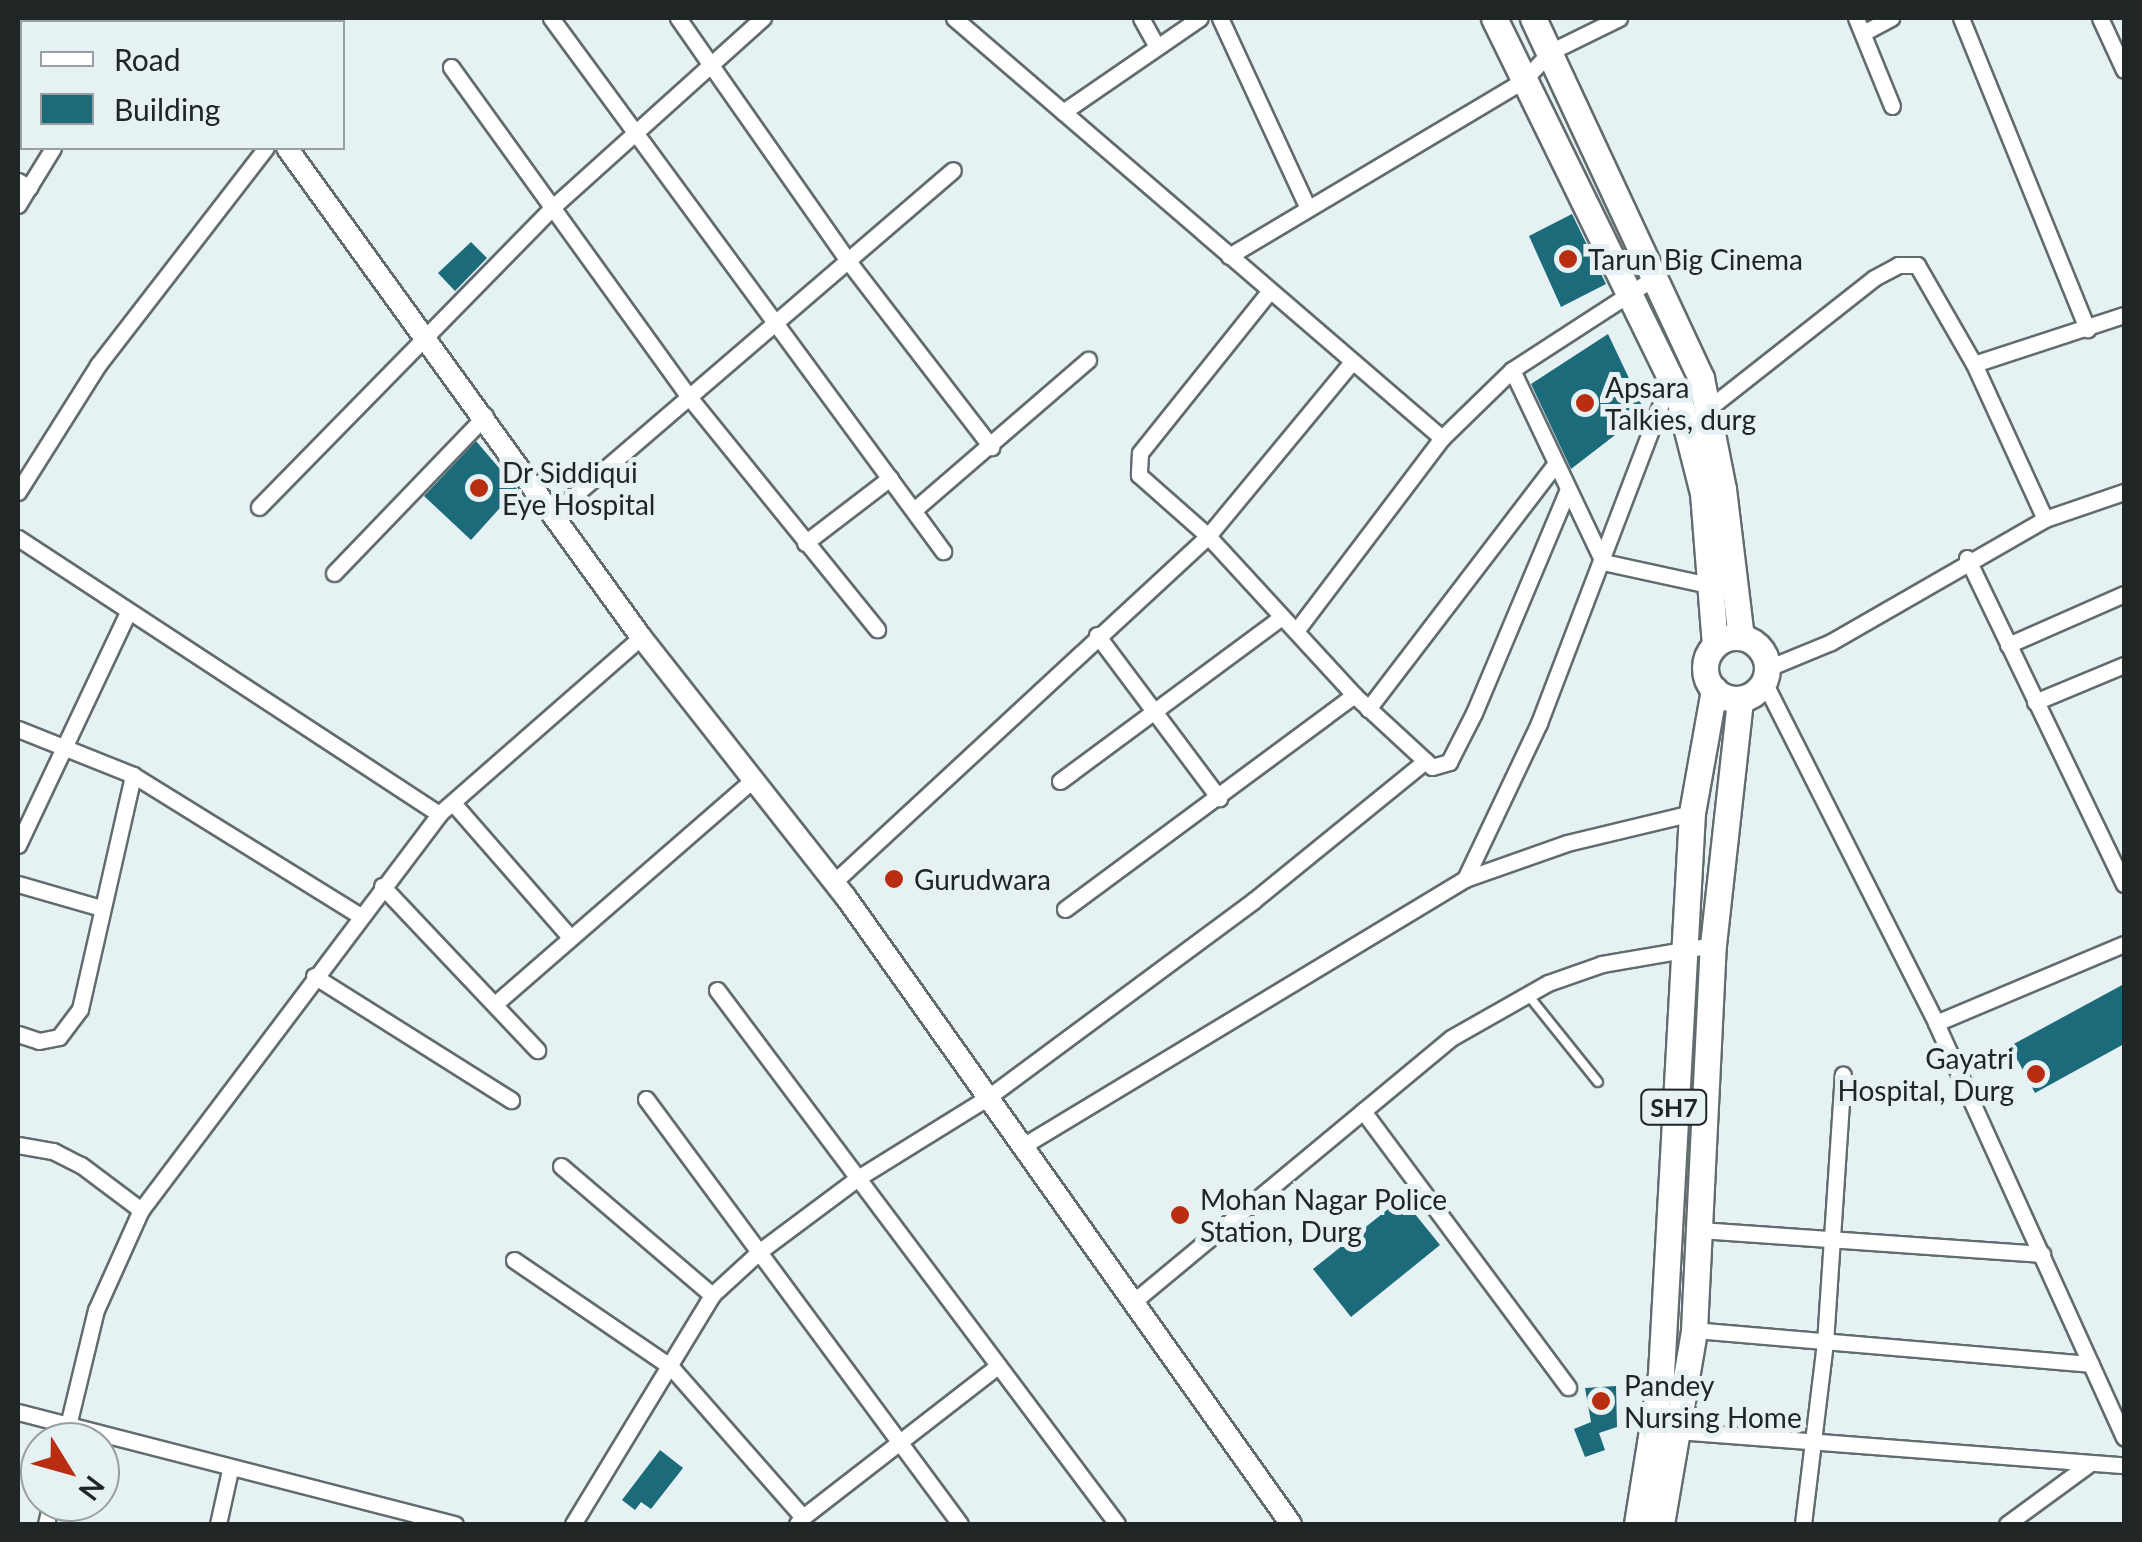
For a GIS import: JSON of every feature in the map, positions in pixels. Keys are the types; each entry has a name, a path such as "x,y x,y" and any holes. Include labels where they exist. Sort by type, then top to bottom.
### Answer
{"main road":[{"name":"SH7","path":"1494,18 1632,289 1670,378 1704,493 1716,645 1706,662 1714,689 1692,813 1662,1356 1636,1524"},
{"path":"1532,18 1657,276 1708,408 1737,588 1741,637 1764,654 1766,675 1740,698 1714,689"},
{"path":"1716,645 1741,637"},
{"name":"SH7","path":"1661,1524 1694,1330 1713,946 1740,698"}],"street":[{"path":"551,18 638,128 772,325 944,551"},
{"path":"678,18 848,260 991,447"},
{"path":"954,18 1268,294 1442,438"},
{"path":"1141,18 1156,45"},
{"path":"1063,112 1200,18"},
{"path":"1220,18 1307,206"},
{"path":"1228,256 1523,80 1550,52 1619,18"},
{"path":"1891,18 1859,25 1892,106"},
{"path":"1961,18 2087,329"},
{"path":"2100,18 2124,70"},
{"path":"259,507 424,334 556,205 762,19"},
{"path":"452,67 556,205 689,397 877,629"},
{"path":"18,205 23,184 51,150"},
{"path":"18,492 98,365 264,150"},
{"path":"288,150 556,511 641,637 814,853 1291,1524"},
{"path":"556,511 953,170"},
{"path":"1708,408 1898,265 1917,265 1928,276 1974,364 2045,519"},
{"path":"1296,630 1442,438 1512,370 1657,276"},
{"path":"1268,294 1136,464 1147,487 1208,536 1354,695 1432,767 1449,762 1567,492"},
{"path":"1974,364 2124,315"},
{"path":"914,510 1088,360"},
{"path":"834,882 1208,536 1352,362"},
{"path":"1512,370 1603,562"},
{"path":"1465,880 1539,724 1670,378"},
{"path":"334,574 485,416"},
{"path":"1368,709 1554,464"},
{"path":"805,543 890,478"},
{"path":"2124,492 2045,519 1967,558 1830,642 1766,675 1936,1023 2124,1436"},
{"path":"18,538 438,814"},
{"path":"1967,558 2124,884"},
{"path":"1603,562 1737,588"},
{"path":"2008,646 2124,594"},
{"path":"18,846 63,742 128,612"},
{"path":"1060,781 1280,618"},
{"path":"1097,635 1219,798"},
{"path":"18,1412 68,1422 96,1310 139,1214 359,914 438,814 641,637"},
{"path":"2035,702 2124,664"},
{"path":"1065,909 1354,695"},
{"path":"18,729 63,742 134,776 359,914"},
{"path":"573,1524 712,1294 760,1251 858,1178 987,1098 1252,901 1425,761"},
{"path":"18,1034 51,1040 70,1027 134,776"},
{"path":"495,1004 753,780"},
{"path":"453,803 569,936"},
{"path":"1022,1147 1465,880 1567,843 1692,813"},
{"path":"18,884 101,908"},
{"path":"382,886 537,1050"},
{"path":"1936,1023 2124,944"},
{"path":"1133,1302 1451,1038 1528,994 1602,964 1713,946"},
{"path":"314,976 511,1100"},
{"path":"717,990 1117,1524"},
{"path":"1803,1524 1825,1343 1829,1239 1844,1075"},
{"path":"646,1100 960,1524"},
{"path":"1363,1111 1568,1387"},
{"path":"18,1145 53,1151 81,1165 139,1214"},
{"path":"560,1166 712,1294"},
{"path":"1700,1230 2042,1254"},
{"path":"514,1260 671,1367 800,1521 896,1440 998,1366"},
{"path":"1694,1330 2091,1364"},
{"path":"1678,1431 1812,1445 2124,1465"},
{"path":"120,1437 369,1516 455,1524"},
{"path":"2007,1524 2089,1464"},
{"path":"218,1524 230,1470"}],"lane":[{"path":"1528,994 1598,1082"}],"building":[{"name":"Tarun Big Cinema","path":"1572,214 1606,284 1561,307 1529,236"},
{"path":"471,242 487,258 455,291 438,273"},
{"name":"Apsara Talkies, durg","path":"1608,334 1645,412 1571,469 1531,384"},
{"path":"476,441 517,489 471,540 424,496"},
{"path":"2124,984 2124,1044 2035,1093 2010,1046"},
{"path":"1402,1198 1440,1245 1351,1317 1313,1269"},
{"path":"1616,1386 1617,1427 1599,1433 1605,1450 1585,1457 1574,1429 1591,1422 1585,1388"},
{"path":"660,1450 683,1468 651,1509 641,1502 635,1510 622,1500"}],"place":[{"name":"Tarun Big Cinema","path":"1568,259"},
{"name":"Apsara Talkies, durg","path":"1585,403"},
{"name":"Dr Siddiqui Eye Hospital","path":"479,488"},
{"name":"Gurudwara","path":"894,879"},
{"name":"Gayatri Hospital, Durg","path":"2036,1074"},
{"name":"Mohan Nagar Police Station, Durg","path":"1180,1215"},
{"name":"Pandey Nursing Home","path":"1601,1401"}]}
